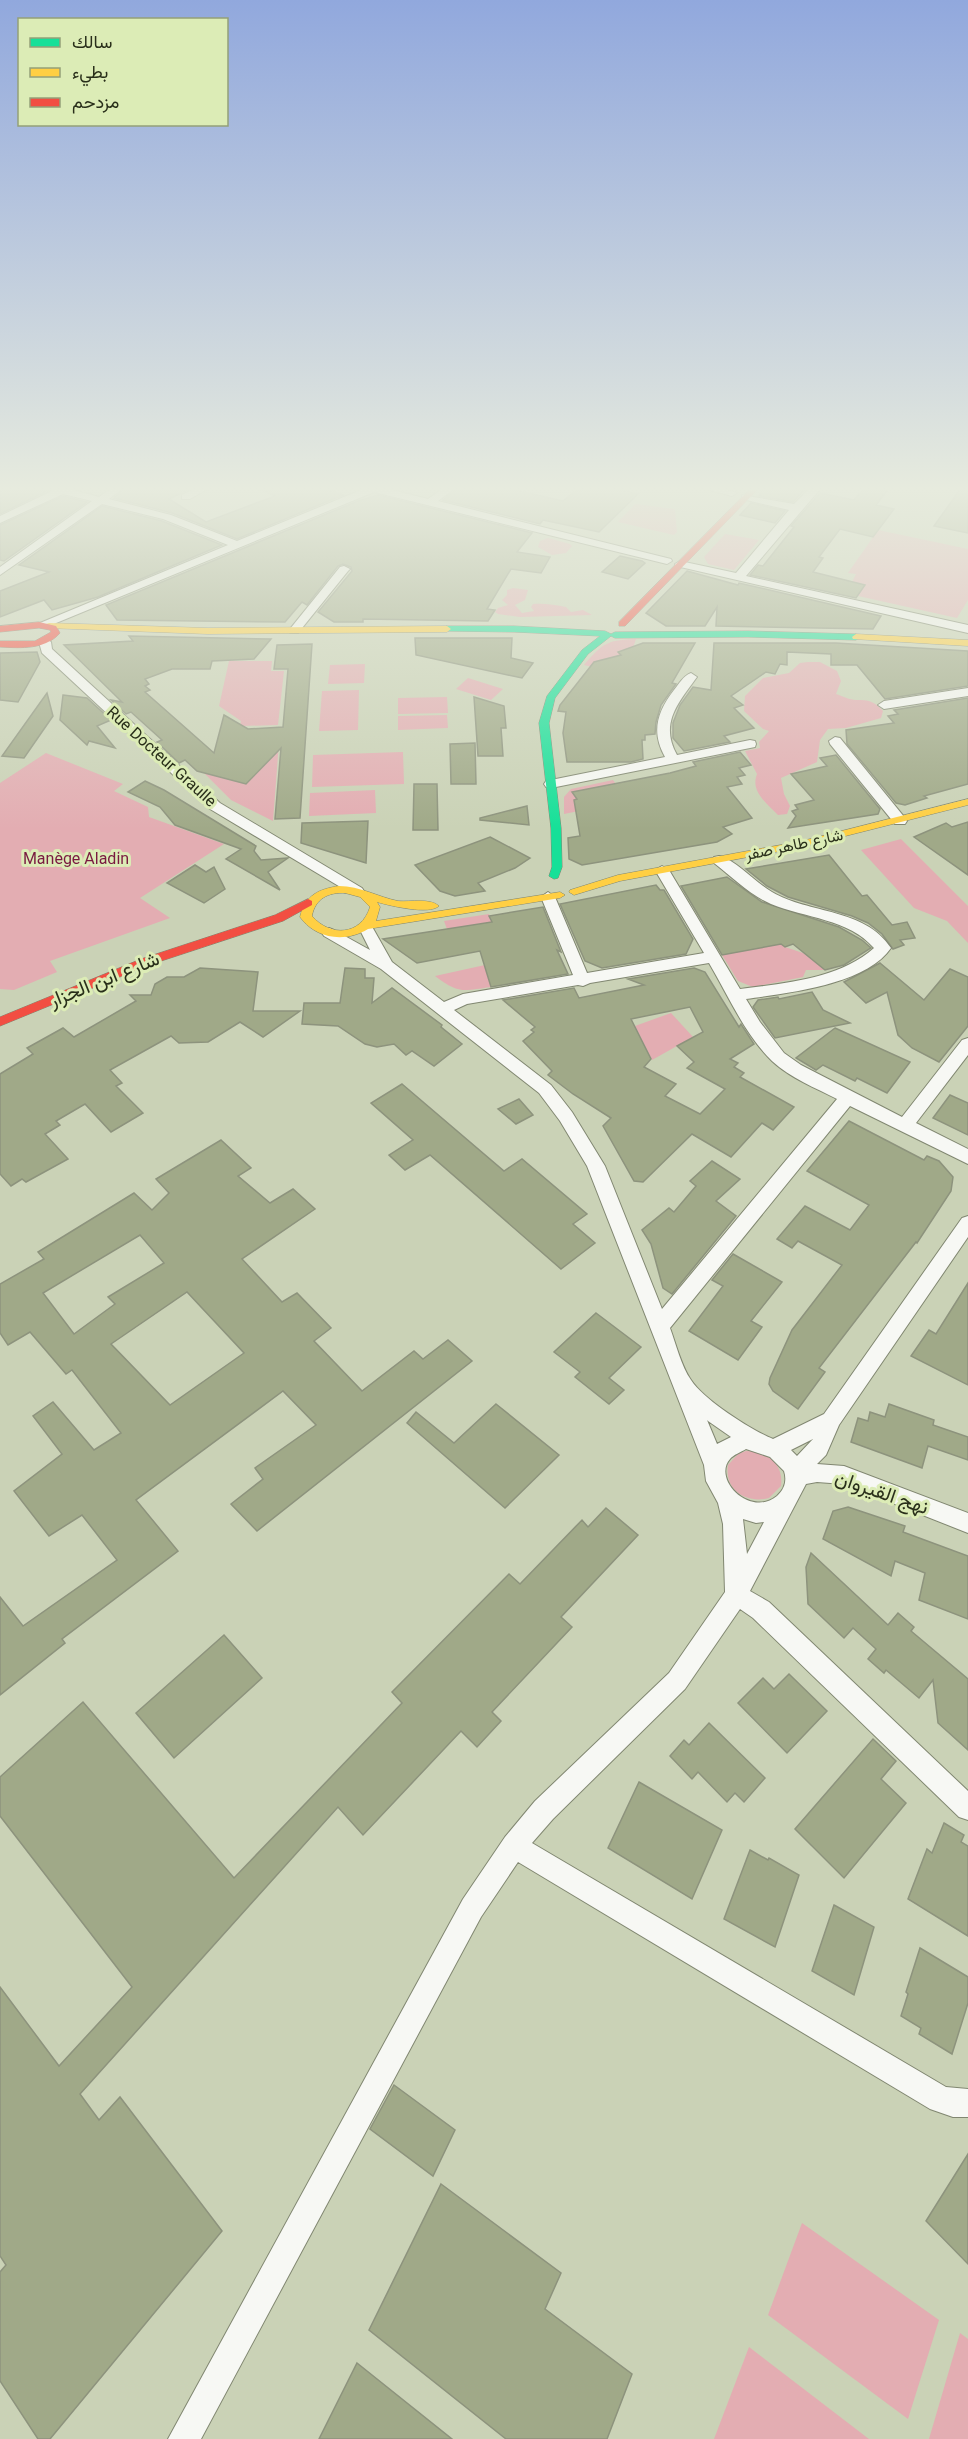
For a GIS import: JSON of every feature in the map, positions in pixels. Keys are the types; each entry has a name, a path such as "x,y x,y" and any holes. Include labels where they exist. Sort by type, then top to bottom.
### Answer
{"main road":[{"path":"554,896 548,890 551,878 558,869 544,723 546,706 585,652 637,602"},
{"path":"45,642 56,633 47,625"},
{"path":"0,629 47,625 208,631 612,628 968,643"},
{"path":"514,629 559,632 612,628"},
{"path":"0,644 208,631"},
{"path":"559,632 582,642 585,652"},
{"path":"889,638 968,635"},
{"name":"شارع طاهر صفر","path":"574,881 618,878 802,844 968,802"},
{"path":"325,932 307,919 305,911 308,903 321,893 330,890 362,893 398,903 429,907 513,893 551,878 574,881"},
{"path":"302,931 348,932 365,926 554,896 574,881"},
{"path":"362,893 375,907 371,920 365,926"},
{"name":"شارع ابن الجزار","path":"0,1022 145,962 279,918 308,903"},
{"name":"شارع ابن الجزار","path":"209,942 282,932"}],"street":[{"path":"47,625 101,602"},
{"path":"294,631 318,602"},
{"path":"845,602 968,629"},
{"name":"Rue Docteur Graulle","path":"45,642 46,650 215,806 362,893"},
{"path":"673,760 663,745 662,724 673,700 691,677"},
{"path":"884,705 968,692"},
{"path":"835,741 900,821"},
{"path":"551,784 750,744"},
{"path":"719,860 775,900 852,925 871,935 883,948 866,961 821,980 736,995"},
{"path":"662,870 765,1043 778,1057 795,1069 848,1097 968,1157"},
{"path":"554,896 583,981"},
{"path":"365,926 386,965"},
{"path":"325,932 386,965 545,1089 577,1129 596,1166 715,1466 715,1481 728,1501 735,1518 736,1594"},
{"path":"441,1010 463,999 583,981 712,957"},
{"path":"904,1125 968,1044"},
{"path":"659,1327 848,1097"},
{"path":"794,1474 819,1449 831,1420 968,1223"},
{"path":"681,1382 715,1414 755,1441"},
{"path":"775,1448 831,1420"},
{"path":"184,2439 472,1908 514,1846 544,1810 677,1681 717,1628 761,1552 783,1505 793,1492 794,1474 787,1458 775,1448 755,1441 744,1440 725,1449 715,1466"},
{"name":"نهج القيروان","path":"794,1474 844,1475 968,1523"},
{"path":"728,1501 750,1512 774,1511 783,1505"},
{"path":"736,1594 761,1610 968,1808"},
{"path":"514,1846 940,2098 953,2103 968,2103"}],"green space":[{"path":"504,602 521,602 515,605 522,613 534,611 531,607 533,604 541,604 566,607 571,612 583,610 592,615 520,617 495,612 498,608 508,605"},
{"path":"884,602 967,602 957,618"},
{"path":"636,639 633,648 618,651 621,655 607,659 648,680 584,665 606,644 618,640"},
{"path":"229,661 272,661 271,671 284,671 278,725 240,726 241,721 219,706"},
{"path":"820,662 837,671 841,681 836,694 871,702 883,711 881,718 846,728 828,729 820,740 817,762 781,778 784,794 790,806 787,814 778,815 758,792 755,780 757,774 745,751 760,748 759,742 769,731 763,729 744,711 745,696 763,678 789,673 800,663"},
{"path":"365,664 364,683 328,684 330,665"},
{"path":"468,678 503,689 491,700 456,689"},
{"path":"359,690 358,730 319,731 322,691"},
{"path":"447,697 448,713 398,714 398,698"},
{"path":"447,715 448,728 398,730 398,716"},
{"path":"279,742 273,821 231,800 194,763 225,746"},
{"path":"403,752 404,784 312,787 313,755"},
{"name":"Manège Aladin","path":"46,753 123,784 114,791 148,807 149,817 224,844 140,898 170,918 50,961 57,972 14,990 0,989 0,783"},
{"path":"613,780 628,801 564,814 564,797 571,789"},
{"path":"375,790 376,813 309,816 310,793"},
{"path":"901,839 968,906 968,943 947,921 914,908 861,850"},
{"path":"489,914 494,928 468,926 447,929 444,921"},
{"path":"768,933 785,947 803,953 825,970 806,970 803,977 753,987 738,981 722,955 756,948"},
{"path":"485,965 491,987 461,990 435,976"},
{"path":"671,1013 693,1037 652,1060 635,1026"},
{"path":"746,1451 767,1456 780,1471 781,1486 769,1498 745,1497 738,1493 729,1482 728,1465 738,1454"},
{"path":"802,2223 939,2320 908,2419 768,2315"},
{"path":"960,2333 968,2339 968,2439 929,2439"},
{"path":"749,2347 869,2439 714,2439"}],"building":[{"path":"0,602 39,602 0,617"},
{"path":"45,602 81,602 52,610"},
{"path":"114,602 310,602 307,605 302,602 285,622 117,620 106,605"},
{"path":"326,602 491,602 487,609 495,610 488,621 363,619 363,622 334,622 318,612"},
{"path":"657,602 820,602 881,616 873,629 716,626 717,607 705,626 666,626 646,613"},
{"path":"129,636 271,639 254,659 212,661 210,669 172,669 145,679 149,684 145,686 150,690 145,692 214,753 224,715 248,729 283,727 288,669 274,669 277,645 312,644 300,818 275,819 281,748 246,784 197,771 185,760 179,763 157,742 162,740 131,712 126,714 111,700 122,702 64,645 133,641"},
{"path":"415,638 512,638 511,658 533,663 522,678 416,655"},
{"path":"643,643 695,643 672,683 676,684 661,705 655,734 645,735 645,740 642,740 643,759 631,762 567,762 563,733 566,712 558,711 560,705 594,662 621,655 618,652"},
{"path":"714,643 836,643 968,651 968,686 885,699 857,665 831,665 831,654 787,652 787,665 780,664 775,674 766,672 731,696 743,705 734,708 754,728 724,736 730,742 684,751 673,738 673,723 680,705 693,687 711,690"},
{"path":"37,652 40,662 18,702 0,700 0,653"},
{"path":"47,693 53,716 24,758 2,756"},
{"path":"63,695 87,698 111,720 97,726 115,748 89,741 87,745 60,720"},
{"path":"474,697 504,706 506,728 501,728 503,756 478,756"},
{"path":"968,698 968,784 924,796 927,798 905,805 896,803 847,744 846,730 894,723 888,716 898,714 894,710"},
{"path":"475,743 476,784 451,784 450,744"},
{"path":"740,752 751,765 739,768 745,775 737,777 742,784 727,787 752,818 723,827 732,834 717,842 582,865 569,859 568,838 580,836 574,800 577,799 572,792 670,773 696,766 693,762"},
{"path":"836,755 880,809 878,814 788,828 796,816 792,811 798,809 795,805 814,800 791,774 827,766 820,758"},
{"path":"145,781 164,790 256,846 254,851 261,860 288,858 268,872 280,890 226,859 241,849 175,825 160,807 128,792"},
{"path":"414,784 437,784 438,830 413,830"},
{"path":"527,806 529,825 480,820 480,818"},
{"path":"368,821 366,863 301,843 302,823"},
{"path":"968,822 968,875 914,837 946,823 952,827"},
{"path":"490,837 530,858 515,868 478,883 485,891 455,896 440,891 415,865"},
{"path":"829,855 862,896 867,895 892,925 907,922 915,938 900,940 904,945 893,949 882,934 868,923 788,897 767,886 746,869"},
{"path":"195,865 206,872 214,867 225,889 204,903 167,883"},
{"path":"727,877 762,902 839,927 871,948 844,965 825,970 793,944 785,947 781,944 722,955 681,886"},
{"path":"656,885 660,890 664,890 693,939 686,954 602,968 585,961 560,904"},
{"path":"543,907 561,952 557,950 568,974 491,987 480,951 417,963 383,939 492,922 489,916"},
{"path":"880,963 924,1000 950,969 968,977 968,1026 939,1062 912,1048 898,1035 887,992 866,1003 844,982"},
{"path":"200,968 258,972 253,1011 300,1011 263,1037 240,1022 208,1042 179,1043 171,1036 110,1070 122,1083 116,1086 143,1113 111,1132 85,1104 56,1121 60,1125 45,1134 68,1159 26,1182 22,1179 11,1186 0,1174 0,1074 33,1054 27,1048 63,1028 74,1037 136,1001 130,995 151,995 155,984 167,977 184,977"},
{"path":"345,968 365,969 365,978 374,978 372,1003 392,988 442,1025 441,1027 462,1044 434,1066 412,1051 406,1055 394,1044 377,1047 365,1044 338,1026 302,1024 304,1003 340,1003"},
{"path":"694,968 705,972 739,1027 741,1024 754,1044 730,1059 738,1063 734,1067 744,1073 740,1077 794,1107 773,1130 762,1123 731,1157 692,1134 643,1182 634,1181 603,1126 611,1118 548,1075 552,1071 523,1041 534,1032 531,1030 535,1027 503,1000 574,988 579,998 644,985 628,979","holes":["690,1007 703,1032 677,1046 694,1062 687,1068 725,1089 700,1114 665,1096 676,1084 644,1067 651,1059 631,1019"]},
{"path":"812,992 823,1010 850,1023 775,1038 753,1007 758,1000 778,997 779,999"},
{"path":"835,1028 910,1062 887,1093 857,1078 855,1081 823,1065 816,1070 796,1058"},
{"path":"402,1084 504,1171 522,1159 587,1214 573,1224 595,1243 561,1269 430,1155 405,1170 389,1155 413,1140 371,1103"},
{"path":"950,1095 968,1103 968,1135 933,1118"},
{"path":"519,1099 533,1115 516,1124 498,1109"},
{"path":"849,1121 924,1160 927,1156 939,1161 953,1177 951,1191 917,1243 819,1368 825,1372 798,1409 773,1391 769,1384 770,1378 792,1330 842,1265 798,1241 792,1248 777,1239 805,1206 850,1230 869,1205 807,1171"},
{"path":"221,1140 251,1168 238,1176 270,1203 293,1189 315,1209 242,1259 282,1302 297,1293 331,1328 314,1341 362,1391 414,1351 423,1359 448,1340 472,1361 257,1531 231,1504 263,1479 255,1468 316,1425 283,1391 136,1500 178,1551 62,1639 65,1643 0,1695 0,1597 23,1626 117,1560 82,1515 49,1536 14,1491 62,1454 33,1416 53,1402 94,1450 121,1433 72,1370 66,1374 30,1332 8,1345 0,1333 0,1284 44,1259 38,1252 134,1193 152,1210 169,1193 156,1179","holes":["140,1235 164,1263 108,1297 115,1304 74,1334 43,1293","187,1292 244,1353 170,1405 111,1344"]},
{"path":"712,1161 740,1179 716,1201 736,1216 672,1294 663,1288 651,1244 642,1230 669,1208 674,1212 696,1186 690,1181"},
{"path":"733,1254 782,1282 751,1321 762,1327 738,1360 689,1331 723,1286 712,1280"},
{"path":"968,1283 968,1385 911,1356 929,1330 936,1334"},
{"path":"596,1313 641,1347 609,1378 624,1390 609,1404 575,1377 580,1372 554,1352"},
{"path":"496,1404 559,1455 505,1508 407,1423 416,1412 454,1443"},
{"path":"889,1404 934,1420 933,1425 968,1437 968,1460 928,1446 922,1468 851,1442 858,1418 868,1421 870,1412 885,1417"},
{"path":"848,1507 905,1526 903,1532 968,1556 968,1619 919,1600 925,1573 895,1561 891,1576 823,1539 833,1511"},
{"path":"606,1508 638,1535 561,1617 572,1627 492,1712 501,1721 477,1747 461,1731 363,1835 338,1807 80,2094 99,2120 120,2097 222,2231 50,2439 38,2439 0,2381 0,2272 6,2265 0,2256 0,1987 59,2066 132,1987 0,1816 0,1777 83,1702 234,1878 402,1703 392,1692 509,1574 520,1584 582,1520 588,1527"},
{"path":"811,1553 888,1625 898,1613 914,1627 911,1631 968,1679 968,1750 938,1723 933,1680 919,1698 886,1670 884,1673 868,1659 876,1649 853,1628 844,1638 808,1604 806,1567"},
{"path":"224,1635 262,1678 174,1758 136,1713"},
{"path":"789,1674 827,1711 787,1753 738,1703 763,1678 774,1689"},
{"path":"709,1723 765,1778 744,1802 735,1793 727,1802 698,1772 692,1779 670,1756 684,1740 689,1745"},
{"path":"873,1739 896,1761 881,1779 906,1803 844,1878 795,1829"},
{"path":"639,1782 722,1830 692,1899 608,1848"},
{"path":"944,1823 964,1835 961,1842 968,1846 968,1936 908,1899 927,1849 932,1853"},
{"path":"750,1850 799,1875 775,1947 724,1919"},
{"path":"834,1905 874,1927 854,1995 812,1971"},
{"path":"920,1948 968,1977 968,2003 952,2054 919,2034 921,2028 901,2016"},
{"path":"394,2085 455,2130 433,2176 370,2129"},
{"path":"968,2154 968,2264 926,2221"},
{"path":"441,2184 561,2273 545,2309 632,2374 607,2439 506,2439 369,2330"},
{"path":"357,2363 452,2439 319,2439"}],"traffic: fast":[{"path":"447,629 514,629 605,634"},
{"path":"615,635 748,634 856,637"},
{"path":"554,876 557,867 556,828 544,723 550,698 585,652 607,635"}],"traffic: slow":[{"path":"49,626 208,631 447,629"},
{"path":"856,637 968,643"},
{"path":"574,892 618,878 802,844 968,802"},
{"path":"339,889 360,892 375,907 370,921 363,927 346,934 328,932 306,917 309,905 316,897 339,889"},
{"path":"365,926 560,895"},
{"path":"368,896 398,904 434,906"}],"traffic: jam":[{"path":"622,624 644,602"},
{"path":"0,629 39,625 53,628 56,633 37,643 0,644"},
{"path":"0,1022 145,962 279,918 308,903"}]}
